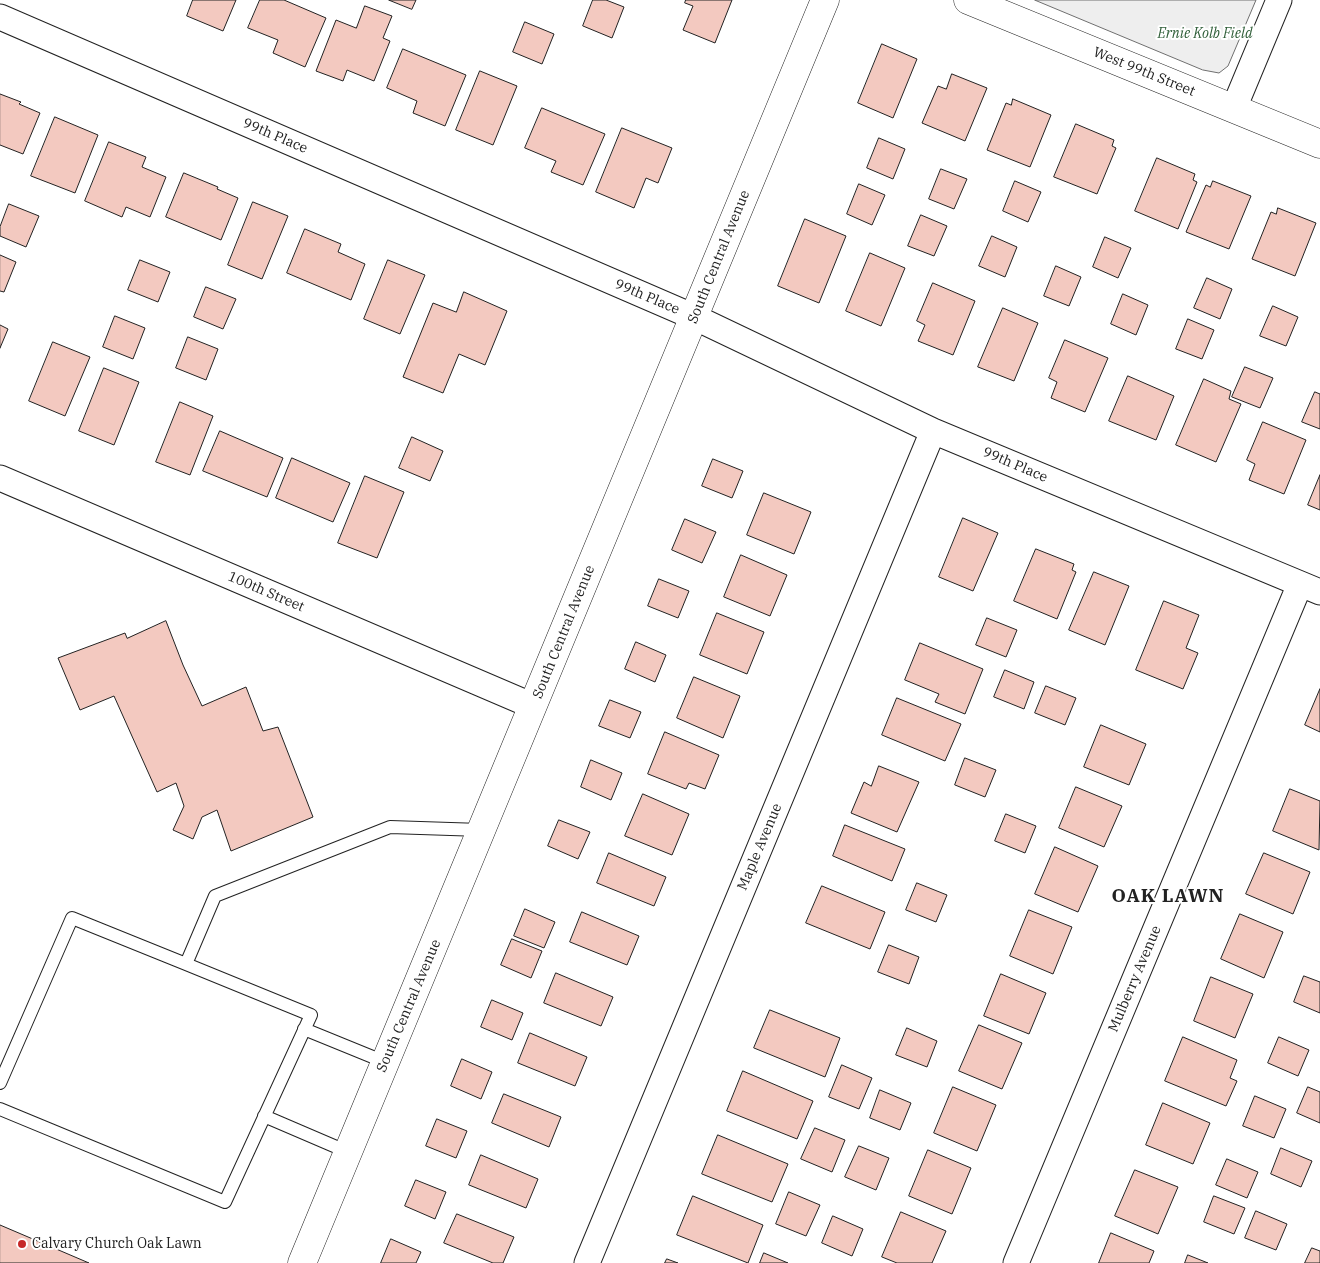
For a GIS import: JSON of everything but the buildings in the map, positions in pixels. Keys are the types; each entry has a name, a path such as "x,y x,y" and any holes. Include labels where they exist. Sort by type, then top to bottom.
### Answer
{"street":[{"name":"South Central Avenue","path":"302,1263 825,0"},
{"name":"West 99th Street","path":"968,0 1320,144"},
{"path":"1234,108 1279,0"},
{"name":"99th Place","path":"0,17 694,317 933,431 1310,588"},
{"name":"Maple Avenue","path":"587,1263 933,431"},
{"name":"100th Street","path":"0,478 533,706"},
{"name":"Mulberry Avenue","path":"1016,1263 1310,588"}],"lane":[{"path":"186,964 216,896 390,827 481,830"},
{"path":"0,1083 72,918 311,1015 225,1202 0,1109"},
{"path":"304,1029 385,1062"},
{"path":"264,1116 348,1152"}],"green space":[{"name":"Ernie Kolb Field","path":"1035,0 1256,0 1228,66 1219,73 1203,70"}],"place":[{"name":"Calvary Church Oak Lawn","path":"22,1244"}],"district":[{"name":"OAK LAWN","path":"1168,897"}]}
